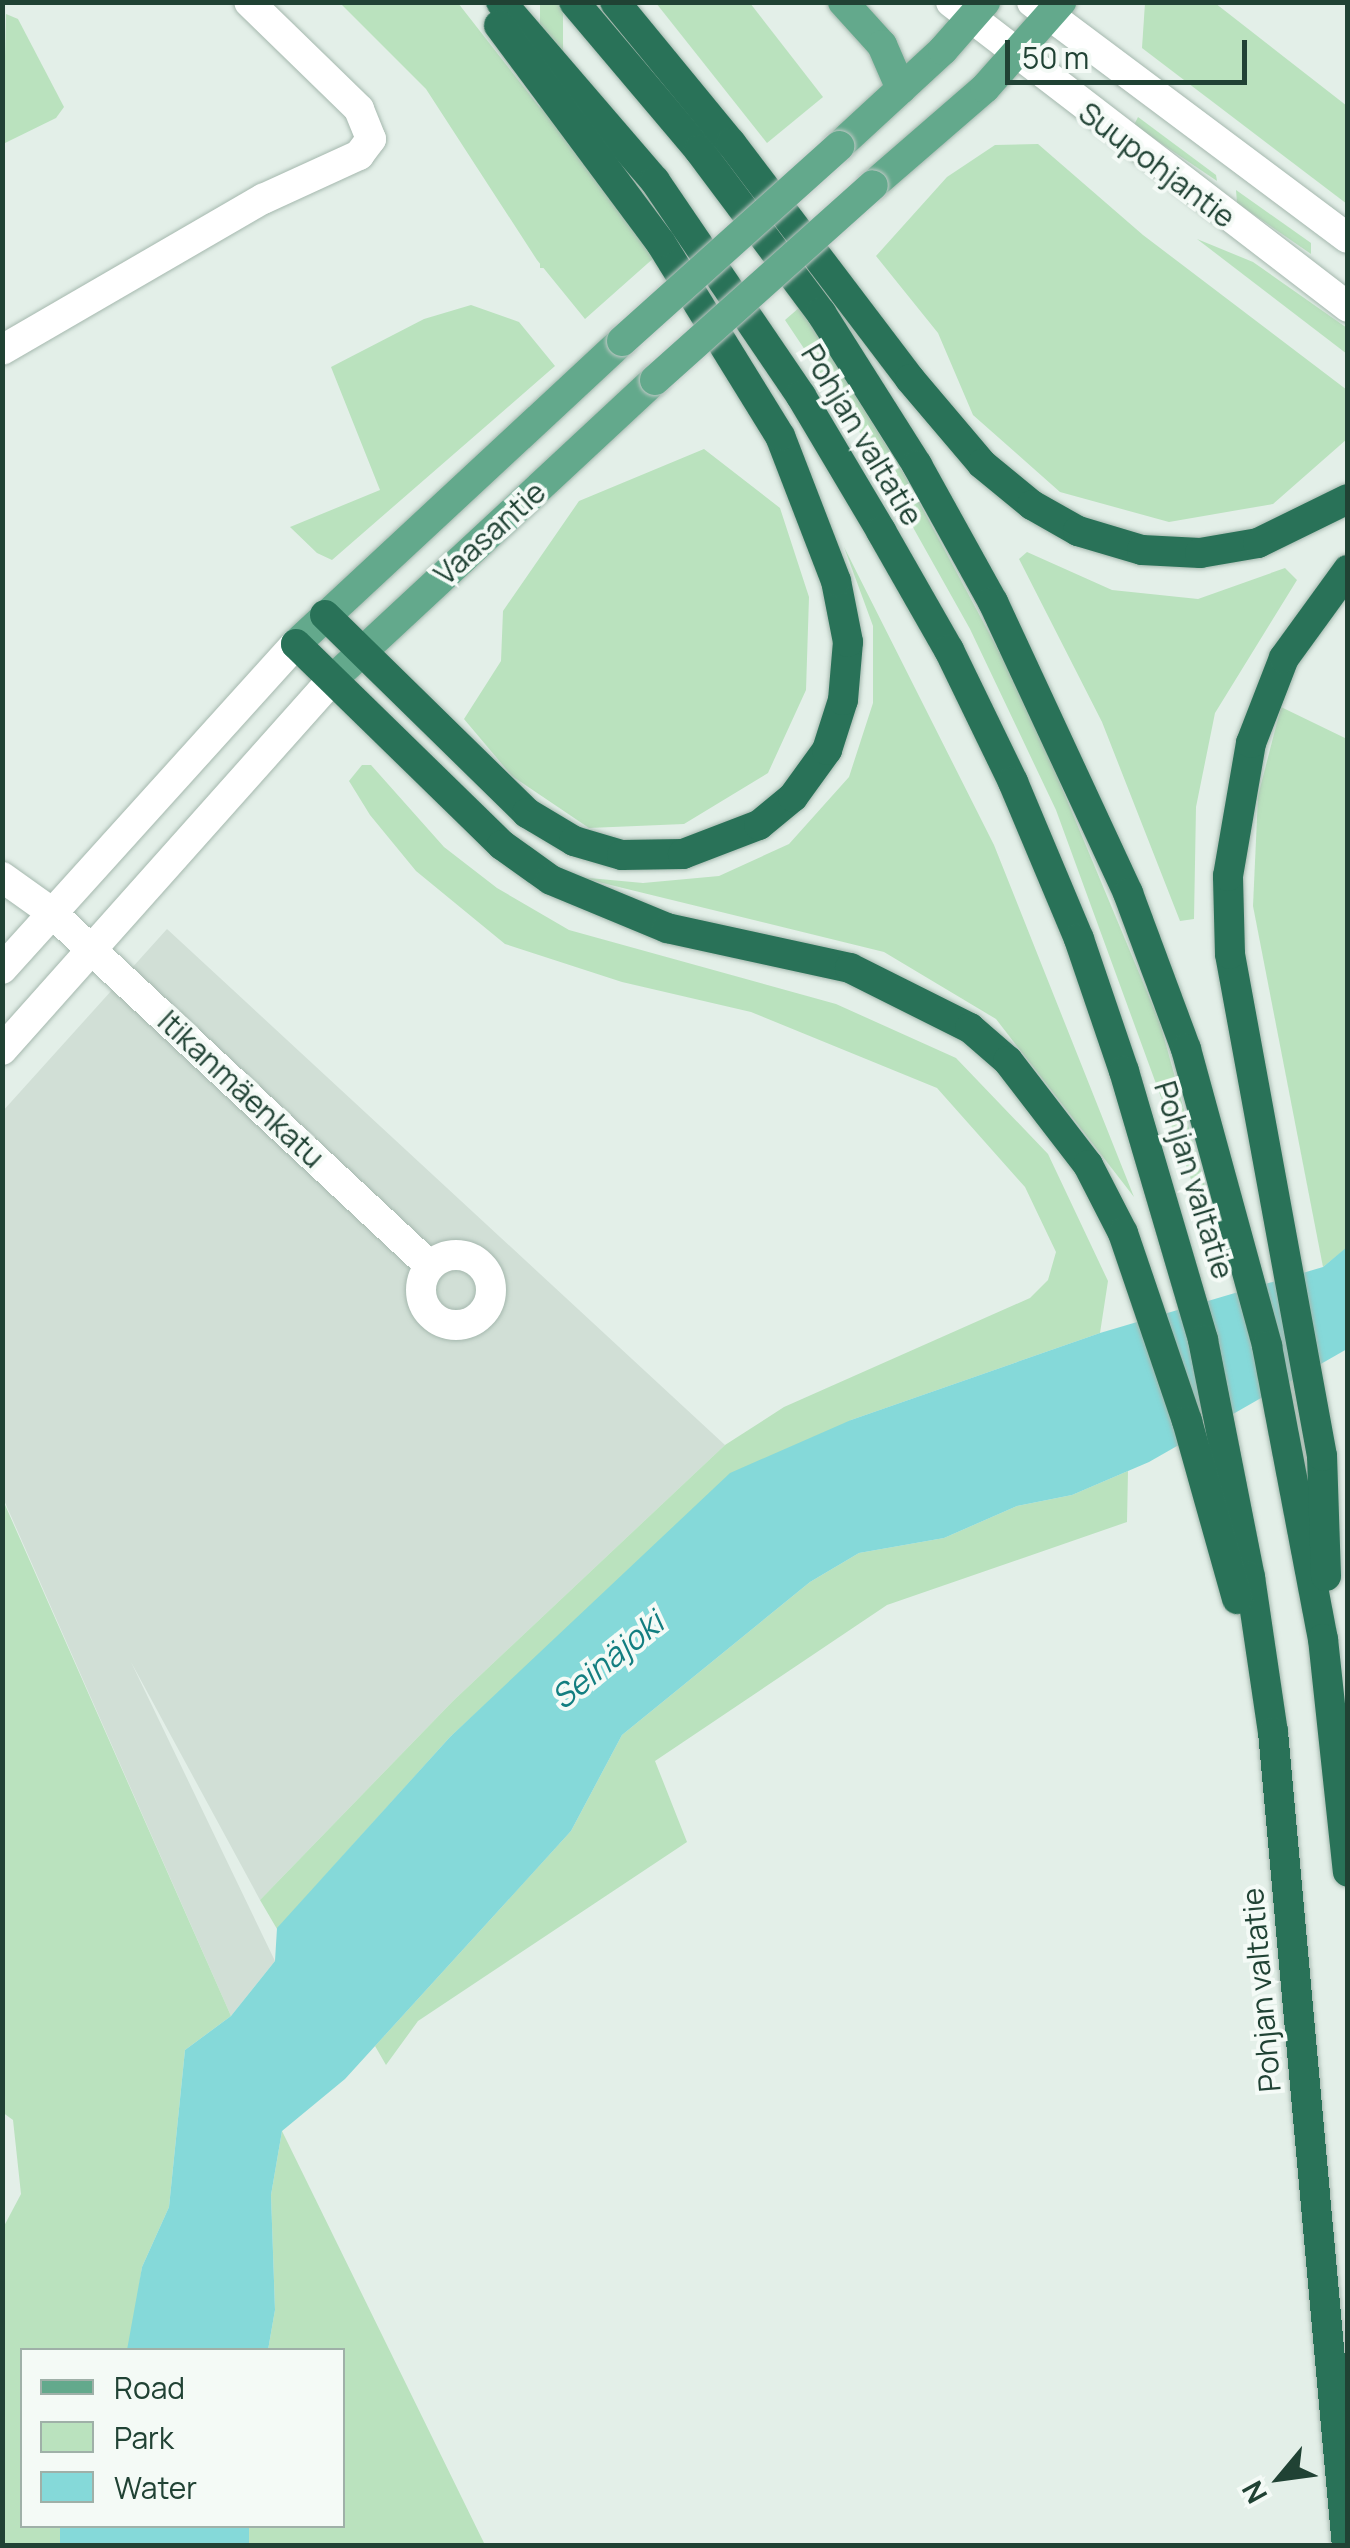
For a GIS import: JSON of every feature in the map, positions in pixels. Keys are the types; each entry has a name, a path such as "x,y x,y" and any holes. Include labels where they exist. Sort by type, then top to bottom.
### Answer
{"highway":[{"path":"326,615 528,813 574,841 622,855 683,854 759,826 793,798 827,750 843,700 848,642 836,581 780,436 660,242 482,2"},
{"name":"Pohjan valtatie","path":"501,2 654,181 801,396 949,650 1079,939 1173,1225 1220,1484 1273,1732 1346,2546"},
{"name":"Pohjan valtatie","path":"574,2 699,150 822,313 994,602 1128,894 1186,1048 1234,1212 1289,1459 1323,1639 1348,1872"},
{"path":"614,2 732,143 910,379 982,464 1032,505 1078,531 1142,550 1200,554 1258,543 1348,498"},
{"path":"1323,1639 1328,1521 1322,1456 1230,954 1235,810 1251,743 1284,658 1348,570"},
{"path":"296,644 502,845 551,880 667,928 850,968 970,1028 1044,1101 1088,1164 1122,1233 1220,1484"}],"main road":[{"path":"2,350 263,199 359,155 372,139 359,109 249,2"},
{"path":"842,2 882,44 901,89"},
{"name":"Vaasantie","path":"2,1050 334,678 1015,54 1047,7"},
{"name":"Suupohjantie","path":"1047,7 1348,238"},
{"name":"Vaasantie","path":"2,969 296,644 901,89 969,8"},
{"name":"Suupohjantie","path":"969,8 1015,54 1348,307"},
{"name":"Itikanmäenkatu","path":"2,877 51,912 430,1266"}],"shaded area":[{"path":"167,929 725,1445 453,1701 260,1900 131,1662 275,1961 231,2016 3,1498 2,1112"}],"green space":[{"path":"340,3 458,3 656,256 585,319 537,260 426,89"},
{"path":"540,3 563,3 563,268 540,268"},
{"path":"656,3 750,3 823,97 767,143"},
{"path":"1145,3 1215,3 1347,106 1347,204 1142,48"},
{"path":"6,14 18,19 64,107 56,118 3,144"},
{"path":"1138,117 1216,175 1217,181 1134,125"},
{"path":"1038,144 1143,235 1347,390 1347,439 1273,504 1169,522 1060,492 973,415 938,333 876,256 947,177 995,145"},
{"path":"1236,190 1311,243 1311,254 1237,203"},
{"path":"1197,239 1253,262 1347,328 1347,354"},
{"path":"471,305 519,322 555,366 332,560 317,553 290,527 380,490 331,367 424,319"},
{"path":"800,307 904,474 1026,702 1160,1023 1216,1226 1208,1226 1056,810 970,629 859,431 785,320"},
{"path":"704,449 780,508 809,597 806,690 768,773 684,824 589,828 512,776 464,719 501,661 503,611 579,501"},
{"path":"844,547 994,845 1134,1197 996,1019 884,952 578,877 643,883 719,876 789,844 849,777 873,703 873,626"},
{"path":"1027,552 1112,590 1198,599 1285,568 1297,580 1215,713 1196,807 1194,919 1180,921 1102,722 1019,559"},
{"path":"1281,707 1347,739 1348,1247 1323,1267 1253,906 1258,796"},
{"path":"362,765 371,765 444,847 497,888 569,930 836,1004 956,1058 1048,1154 1108,1281 1100,1333 851,1420 512,1680 450,1737 277,1929 260,1900 453,1701 725,1445 784,1407 1030,1298 1048,1280 1056,1252 1025,1187 937,1088 751,1012 622,982 505,944 416,871 370,815 349,781"},
{"path":"1128,1471 1127,1522 887,1605 655,1761 687,1842 418,2021 386,2065 375,2046 571,1831 622,1735 810,1582 859,1553 944,1538 1017,1506 1072,1495"},
{"path":"2,1498 231,2016 185,2050 169,2207 142,2267 130,2348 20,2348 20,2528 60,2528 61,2545 3,2545 3,2228 21,2194 13,2120 2,2112"},
{"path":"282,2131 485,2545 243,2546 248,2528 345,2528 345,2348 268,2348 275,2310 271,2195"}],"water":[{"name":"Seinäjoki","path":"1347,1247 1347,1349 1149,1462 1072,1495 1017,1506 944,1538 859,1553 810,1582 622,1735 571,1831 345,2079 282,2131 271,2195 275,2310 268,2348 127,2348 142,2267 169,2207 185,2050 231,2016 275,1961 277,1928 450,1737 730,1473 851,1420 1100,1333 1323,1267"},
{"path":"60,2528 249,2528 249,2545 60,2545"}]}
